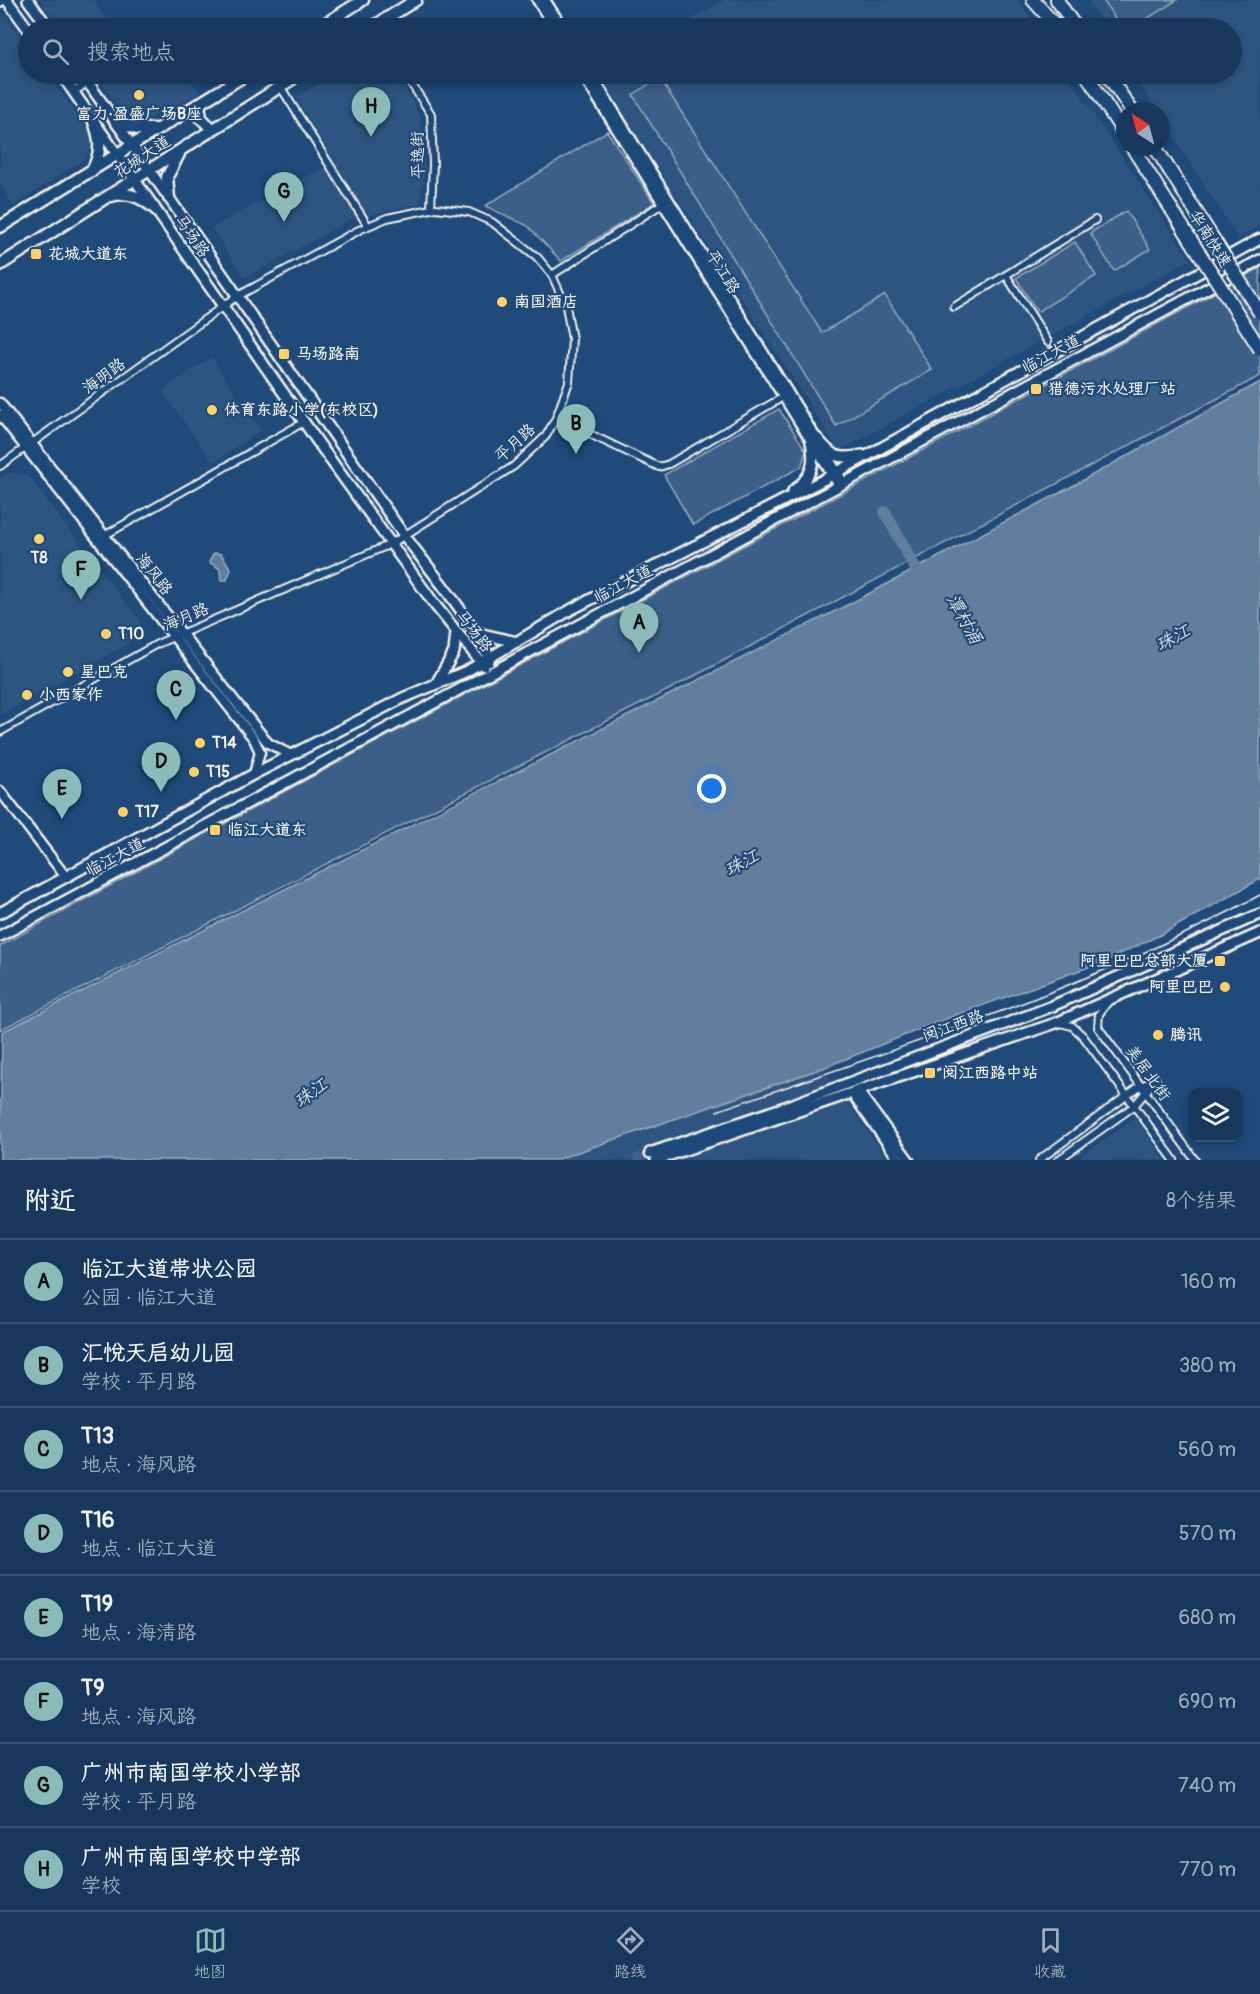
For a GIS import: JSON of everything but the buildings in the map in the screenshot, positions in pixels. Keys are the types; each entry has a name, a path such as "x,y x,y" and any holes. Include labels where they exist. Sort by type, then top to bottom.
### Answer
{"highway":[{"path":"1033,0 1048,18"},
{"path":"1040,0 1051,18"},
{"path":"1059,0 1069,18"},
{"path":"1092,84 1116,121"},
{"path":"1114,84 1126,102"},
{"name":"华南快速","path":"1138,156 1260,349"},
{"name":"华南快速","path":"1161,156 1260,313"}],"main road":[{"path":"7,0 20,18"},
{"path":"28,0 42,18"},
{"path":"334,18 363,0"},
{"path":"389,18 416,0"},
{"name":"马场路","path":"68,84 303,422 391,544 479,664 491,670"},
{"name":"马场路","path":"89,84 469,625 488,658 491,670"},
{"name":"花城大道","path":"0,227 231,84"},
{"name":"花城大道","path":"0,265 283,84"},
{"path":"199,104 201,118 212,129"},
{"path":"92,171 101,147 101,140 93,118"},
{"path":"116,122 138,129 160,129"},
{"path":"169,198 169,169 184,148"},
{"path":"105,198 120,193 130,194 144,199 154,208"},
{"name":"临江大道","path":"0,913 254,774 403,698 435,686 479,664 572,609 835,474 1260,239"},
{"name":"临江大道","path":"0,936 491,670 1260,260"},
{"path":"814,440 837,457 870,454"},
{"path":"778,503 808,478 814,461 814,440"},
{"path":"748,518 756,520 758,524 755,531"},
{"path":"572,609 570,619 574,623 582,622"},
{"path":"435,686 454,652 456,632 466,634 469,625 482,634 517,642"},
{"path":"403,698 408,698 415,703 416,708 411,714"},
{"name":"阅江西路","path":"653,1157 1050,1007 1260,914"},
{"name":"阅江西路","path":"653,1157 855,1093 1056,1023 1260,933"}],"street":[{"path":"537,0 548,18"},
{"path":"545,0 557,18"},
{"path":"74,92 85,84"},
{"name":"平逸街","path":"412,84 431,114 433,164 431,208"},
{"name":"平江路","path":"589,84 666,201 841,484"},
{"name":"平江路","path":"597,84 783,397 814,440"},
{"path":"280,86 368,226"},
{"path":"552,275 666,201"},
{"name":"平月路","path":"237,297 368,226 387,218 431,208 469,212 492,222 537,257 552,275 566,306 572,339 569,382 556,418 546,436 514,466 391,544"},
{"path":"954,307 1095,220"},
{"path":"1006,275 1048,342"},
{"name":"海明路","path":"0,466 237,297"},
{"path":"556,418 659,467 669,464 783,397"},
{"name":"海风路","path":"0,403 30,446 177,635 258,747 260,760 254,774"},
{"name":"海风路","path":"0,415 30,446"},
{"path":"102,537 303,422"},
{"name":"海月路","path":"0,732 59,696 177,635 391,544"},
{"name":"海风路","path":"177,635 268,744 291,755"},
{"path":"0,791 66,877"},
{"name":"美居北街","path":"1111,999 1099,1014 1098,1027 1195,1160"},
{"name":"美居北街","path":"1056,1023 1077,1029 1174,1160"},
{"path":"1039,1160 1048,1157 1140,1086 1156,1080 1134,1106 1058,1160"},
{"path":"855,1093 899,1160"},
{"path":"855,1093 909,1160"}],"shaded area":[{"path":"40,0 94,0 106,18 54,18"},
{"path":"724,0 1018,0 1030,18 694,18"},
{"path":"1088,0 1260,0 1260,226 1238,238 1170,131 1170,102 1151,102 1139,84 1242,84 1242,18 1100,18"},
{"path":"1103,0 1177,0 1148,18 1115,18"},
{"path":"5,15 18,34 18,84 54,84 94,137 86,158 13,206 0,182 0,19"},
{"path":"101,84 193,84 200,93 141,123 125,116"},
{"path":"317,84 402,84 420,116 425,171 420,203 367,216 296,97"},
{"path":"604,84 1074,84 1116,148 1116,156 1121,156 1190,260 839,451"},
{"path":"649,84 663,84 822,333 885,295 932,370 836,426 633,95"},
{"path":"607,131 654,203 561,261 528,226 485,206"},
{"path":"325,167 357,216 245,278 211,228"},
{"path":"1126,211 1150,249 1114,271 1090,233"},
{"path":"1075,242 1096,276 1037,312 1016,278"},
{"path":"1260,268 1260,376 668,690 0,1030 0,946"},
{"name":"体育东路小学(东校区)","path":"211,357 261,430 213,463 162,391"},
{"path":"779,409 806,451 801,467 693,525 664,475"},
{"path":"10,473 27,475 140,621 139,633 128,644 0,715 0,478"},
{"path":"823,1068 888,1160 555,1160 797,1075"},
{"path":"1135,1118 1165,1160 1076,1160"}],"water":[{"name":"珠江","path":"1260,382 1260,879 1162,934 1105,961 948,1018 823,1068 555,1160 0,1160 2,1032 855,601 1067,489"},
{"path":"214,553 221,554 231,569 227,580 221,580 220,569 209,562"}],"waterway":[{"name":"潭村涌","path":"885,512 923,582"}],"tunnel":[{"path":"634,1160 650,1153"}],"tram line":[{"path":"717,1111 924,1039 1061,988 1195,929 1260,895"}],"place":[{"name":"富力·盈盛广场B座","path":"139,95"},
{"name":"广州市南国学校中学部","path":"371,137"},
{"name":"广州市南国学校小学部","path":"284,222"},
{"name":"花城大道东","path":"36,254"},
{"name":"南国酒店","path":"502,302"},
{"name":"马场路南","path":"284,354"},
{"name":"猎德污水处理厂站","path":"1036,389"},
{"name":"体育东路小学(东校区)","path":"212,410"},
{"name":"汇悦天启幼儿园","path":"576,454"},
{"name":"T8","path":"39,539"},
{"name":"T9","path":"81,600"},
{"name":"T10","path":"106,634"},
{"name":"临江大道带状公园","path":"639,653"},
{"name":"星巴克","path":"68,672"},
{"name":"小西家作","path":"27,695"},
{"name":"T13","path":"176,720"},
{"name":"T14","path":"200,743"},
{"name":"T15","path":"194,772"},
{"name":"T16","path":"161,792"},
{"name":"T17","path":"123,812"},
{"name":"T19","path":"62,819"},
{"name":"临江大道东","path":"215,830"},
{"name":"阿里巴巴总部大厦","path":"1220,961"},
{"name":"阿里巴巴","path":"1225,987"},
{"name":"腾讯","path":"1158,1035"},
{"name":"阅江西路中站","path":"930,1073"}]}
